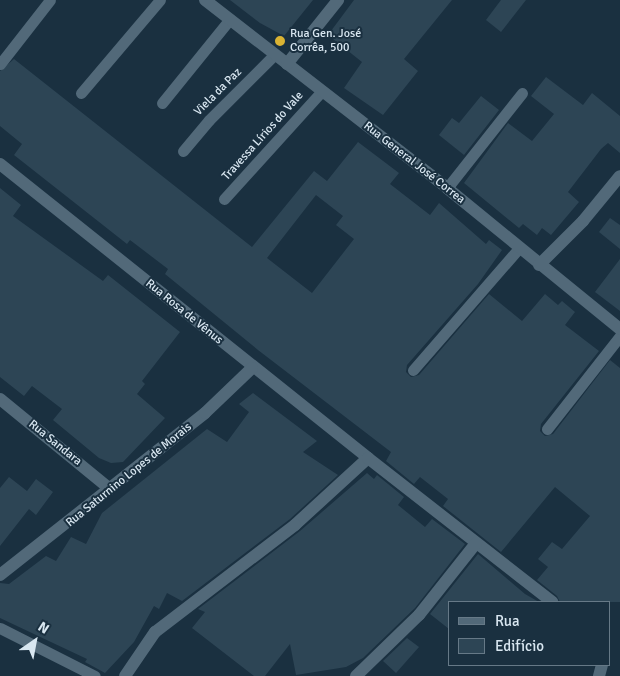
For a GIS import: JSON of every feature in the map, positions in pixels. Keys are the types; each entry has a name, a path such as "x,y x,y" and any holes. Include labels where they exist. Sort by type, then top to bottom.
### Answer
{"street":[{"name":"Rua General José Correa","path":"205,0 447,188 518,248 620,329"},
{"path":"287,64 338,0"},
{"name":"Rua Rosa de Vênus","path":"0,164 252,368 551,601"},
{"path":"539,264 583,221 620,176"},
{"name":"Rua Saturnino Lopes de Morais","path":"0,575 206,413 252,368"},
{"name":"Rua Sandara","path":"0,399 110,489"},
{"path":"126,676 155,632 295,525 368,458"},
{"path":"356,676 420,615 476,542"}],"lane":[{"path":"0,64 50,0"},
{"path":"80,93 160,0"},
{"path":"162,103 230,19"},
{"name":"Viela da Paz","path":"183,151 209,120 275,54"},
{"name":"Travessa Lírios do Vale","path":"224,199 322,91"},
{"path":"447,188 522,93"},
{"path":"413,370 518,248"},
{"path":"547,429 620,336"},
{"path":"0,628 95,676"}],"building":[{"path":"230,0 313,0 284,36 260,23"},
{"path":"354,0 452,0 404,59 418,71 383,115 344,88 362,62 328,35"},
{"path":"501,0 526,0 501,32 486,20"},
{"path":"14,59 252,247 314,171 327,181 358,142 399,173 390,184 430,215 439,203 486,244 489,240 502,250 478,284 407,365 406,372 411,377 419,375 489,294 522,321 545,294 558,305 562,301 575,312 565,325 599,351 541,424 540,431 545,436 553,434 610,360 620,368 620,602 560,601 557,596 537,580 548,567 538,559 552,542 562,549 590,516 555,487 501,552 443,506 448,499 420,477 414,484 386,461 391,452 258,350 165,274 168,269 130,240 127,244 14,155 22,144 0,126 0,71","holes":["316,195 343,216 336,225 354,239 312,293 267,258"]},
{"path":"546,77 583,105 592,93 620,116 620,153 608,143 601,149 568,192 579,202 551,235 542,228 537,235 523,224 519,228 464,183 508,123 532,141 554,114 531,96"},
{"path":"481,96 499,110 464,155 439,135 452,118 459,123"},
{"path":"0,188 21,205 13,216 103,281 108,275 180,332 142,381 145,384 137,394 165,418 123,462 111,463 99,458 53,420 62,409 32,386 24,396 0,377"},
{"path":"610,218 620,225 620,249 599,232"},
{"path":"620,259 620,311 595,292"},
{"path":"253,393 317,441 303,452 338,475 290,519 182,601 167,593 159,609 154,606 134,642 105,673 85,662 87,659 0,618 0,583 9,584 46,556 56,561 71,537 86,544 102,513 207,429 227,442 249,412 239,404"},
{"path":"367,473 374,479 377,475 404,497 398,505 425,527 432,519 465,544 415,608 363,658 346,667 296,675 290,644 265,676 254,676 192,628 205,612 198,609 300,531"},
{"path":"9,477 27,491 36,479 53,492 36,515 29,509 0,546 0,488"},
{"path":"478,554 525,594 537,601 448,601 448,628 430,614"},
{"path":"407,638 419,647 396,673 383,661"}],"place":[{"name":"Rua Gen. José Corrêa, 500","path":"280,41"}]}
